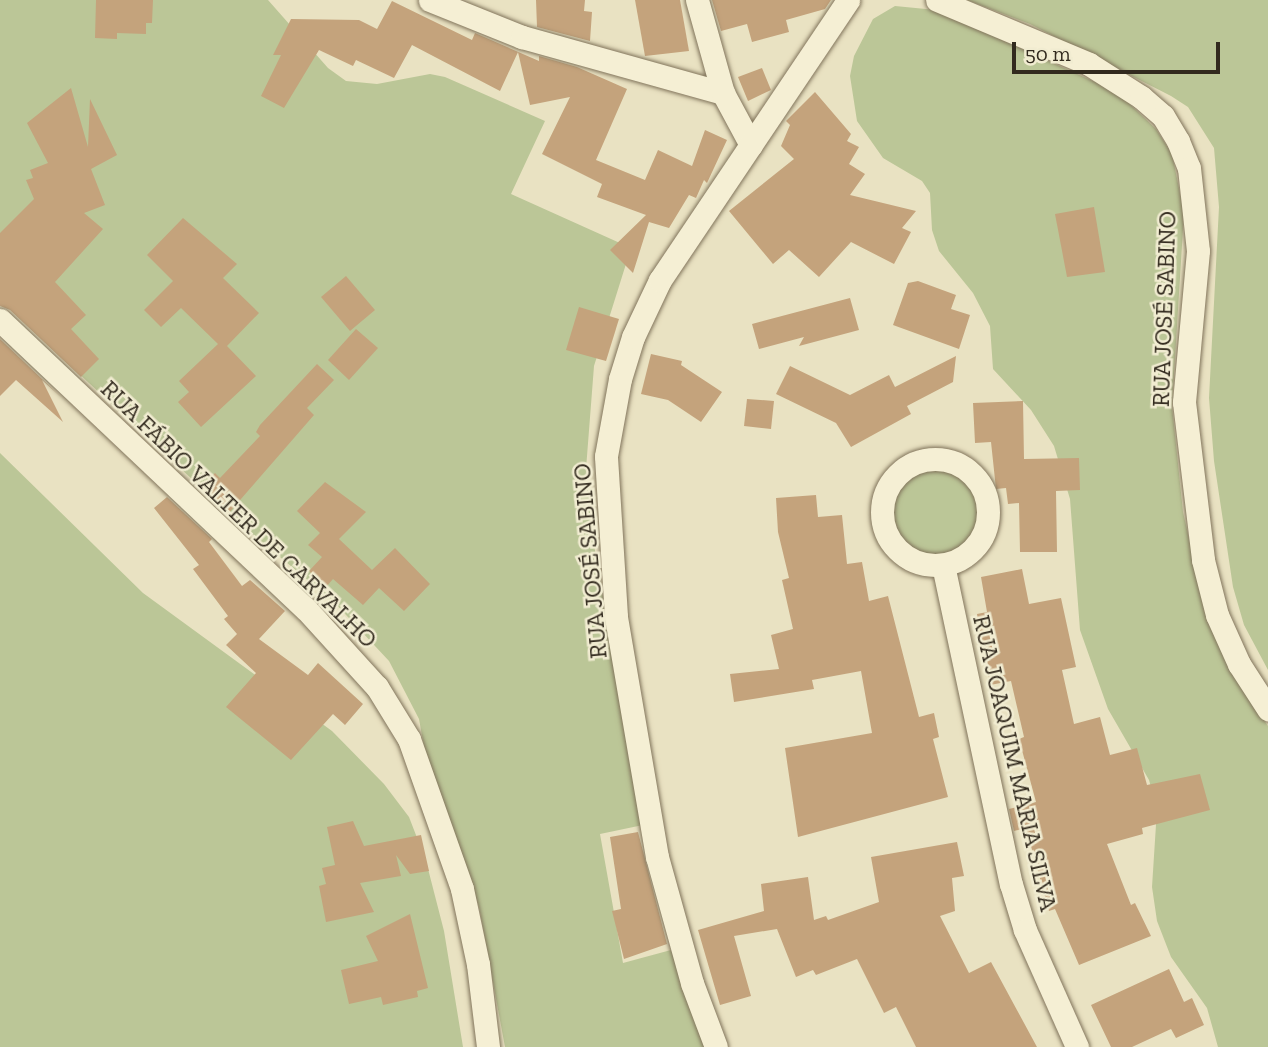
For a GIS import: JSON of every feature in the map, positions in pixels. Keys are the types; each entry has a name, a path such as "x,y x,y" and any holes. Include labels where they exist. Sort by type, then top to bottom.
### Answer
{"street":[{"path":"697,0 723,93 751,145"},
{"name":"RUA JOSÉ SABINO","path":"716,1047 692,983 657,857 615,616 606,456 614,402 633,337 660,280 848,0"},
{"name":"RUA JOSÉ SABINO","path":"937,0 1088,64 1141,97 1163,116 1178,141 1189,168 1196,226 1184,402 1203,560 1217,615 1239,664 1268,709"},
{"path":"441,3 569,52 723,93"},
{"name":"RUA FÁBIO VALTER DE CARVALHO","path":"0,320 305,608 377,687 410,739 462,889 478,964 488,1047"},
{"path":"941,459 963,467 980,483 988,504 981,541 965,557 943,565 908,558 889,539 883,522 882,504 893,479 924,460 941,459"},
{"name":"RUA JOAQUIM MARIA SILVA","path":"943,565 1011,884 1025,930 1077,1047"}],"green space":[{"path":"0,0 268,0 328,68 346,81 377,84 430,74 445,77 545,121 511,194 631,248 594,366 586,469 593,539 643,825 600,834 623,963 671,950 708,1047 505,1047 479,907 425,752 419,719 389,661 333,601 239,523 0,300"},
{"path":"967,0 1268,0 1268,670 1244,625 1233,587 1214,461 1209,398 1219,207 1214,148 1188,107 1171,96 1030,24"},
{"path":"895,6 936,10 1117,92 1156,129 1172,154 1184,213 1172,406 1183,512 1205,608 1246,693 1268,726 1268,1047 1218,1047 1207,1008 1171,957 1157,921 1152,887 1157,809 1149,780 1108,709 1080,630 1070,499 1054,446 1031,410 993,369 990,326 973,293 939,251 932,230 930,193 922,181 883,158 857,121 850,76 854,56 873,19"},
{"path":"0,453 143,593 332,731 384,784 409,817 426,861 444,931 463,1047 0,1047"},
{"path":"936,464 954,468 970,478 980,494 984,512 980,530 970,546 954,556 936,560 918,556 902,546 892,530 888,512 892,494 902,478 918,468"}],"building":[{"path":"96,0 153,0 152,23 146,23 146,34 117,33 117,39 95,38"},
{"path":"536,0 585,0 584,11 592,12 590,41 537,27"},
{"path":"635,0 680,0 689,51 645,56"},
{"path":"712,0 831,0 825,9 786,20 789,32 752,42 747,24 721,31"},
{"path":"392,1 472,40 475,33 539,61 539,56 577,67 627,89 596,160 645,180 658,150 692,166 705,130 727,140 707,183 704,180 696,198 689,195 669,228 649,222 633,273 610,250 646,215 597,197 602,184 542,154 570,97 530,105 518,52 500,91 412,45 394,78 356,60 353,66 319,50 284,108 261,96 281,55 273,55 291,19 359,20 377,29"},
{"path":"762,68 771,90 748,101 738,77"},
{"path":"71,88 88,147 90,99 117,155 91,169 105,205 84,213 103,229 55,282 86,315 71,329 99,359 81,377 10,310 0,306 0,233 34,199 26,180 33,178 30,170 48,163 27,123"},
{"path":"815,92 851,134 847,141 859,147 849,164 865,174 850,195 916,211 902,228 911,232 894,264 851,242 819,277 789,250 773,264 729,211 794,159 781,146 790,125 786,121"},
{"path":"1094,207 1105,272 1067,277 1055,214"},
{"path":"183,218 237,264 223,278 259,313 227,346 256,376 201,427 178,402 189,392 179,381 218,344 181,308 161,327 144,310 173,281 147,255"},
{"path":"346,276 375,310 350,331 321,297"},
{"path":"918,281 956,295 951,309 970,315 959,349 893,325 908,283"},
{"path":"850,298 859,330 799,346 804,337 759,349 752,324"},
{"path":"579,307 619,319 606,361 566,350"},
{"path":"356,329 378,348 349,380 328,360"},
{"path":"0,339 62,398 42,380 63,422 16,380 0,396"},
{"path":"651,354 682,361 681,365 722,392 701,422 668,400 641,394"},
{"path":"956,356 953,382 907,406 911,414 851,447 836,423 776,394 790,366 850,395 889,375 895,387"},
{"path":"317,364 334,380 307,408 314,415 227,515 199,489 215,473 220,478 260,436 256,432 260,425"},
{"path":"747,399 774,401 771,429 744,426"},
{"path":"1023,401 1024,459 1079,458 1080,490 1056,491 1057,552 1020,552 1019,503 1008,504 1006,488 996,489 991,442 975,443 973,403"},
{"path":"325,482 366,512 339,539 372,570 395,548 430,584 404,611 379,588 363,605 333,579 326,587 309,571 322,557 308,545 320,533 297,511"},
{"path":"816,495 818,517 842,515 847,564 862,562 869,601 888,596 919,717 934,713 939,737 933,739 948,797 798,837 785,748 872,733 861,671 812,680 814,689 734,702 730,674 779,669 771,635 793,629 782,580 789,578 778,532 776,498"},
{"path":"167,497 212,539 209,542 242,586 250,580 285,611 259,639 308,675 318,663 363,704 345,725 333,714 291,760 226,707 256,673 226,645 237,634 224,619 228,616 193,569 199,565 154,508"},
{"path":"1022,569 1029,604 1061,598 1076,667 1062,670 1074,724 1100,717 1110,755 1137,748 1147,785 1200,774 1210,810 1142,828 1143,834 1107,844 1131,905 1135,903 1151,936 1079,965 1055,909 1049,911 1026,828 1014,831 1009,809 1036,802 1019,739 1024,737 1011,681 990,685 977,614 987,612 981,577"},
{"path":"353,821 364,846 421,835 429,871 410,874 396,855 401,876 360,883 374,912 326,922 319,886 326,884 322,868 335,865 327,827"},
{"path":"638,832 667,944 624,959 612,911 621,909 610,837"},
{"path":"957,842 964,876 952,878 955,911 940,916 969,973 991,962 1037,1047 916,1047 896,1007 884,1013 857,959 816,975 813,970 796,977 777,929 734,936 751,996 720,1005 698,930 764,911 761,884 808,877 814,920 826,916 828,920 879,902 871,857"},
{"path":"410,914 428,988 417,991 418,997 383,1005 381,997 349,1004 341,970 378,961 366,936"},
{"path":"1169,969 1184,1002 1192,998 1204,1025 1176,1038 1171,1029 1132,1047 1111,1047 1091,1005"}]}
